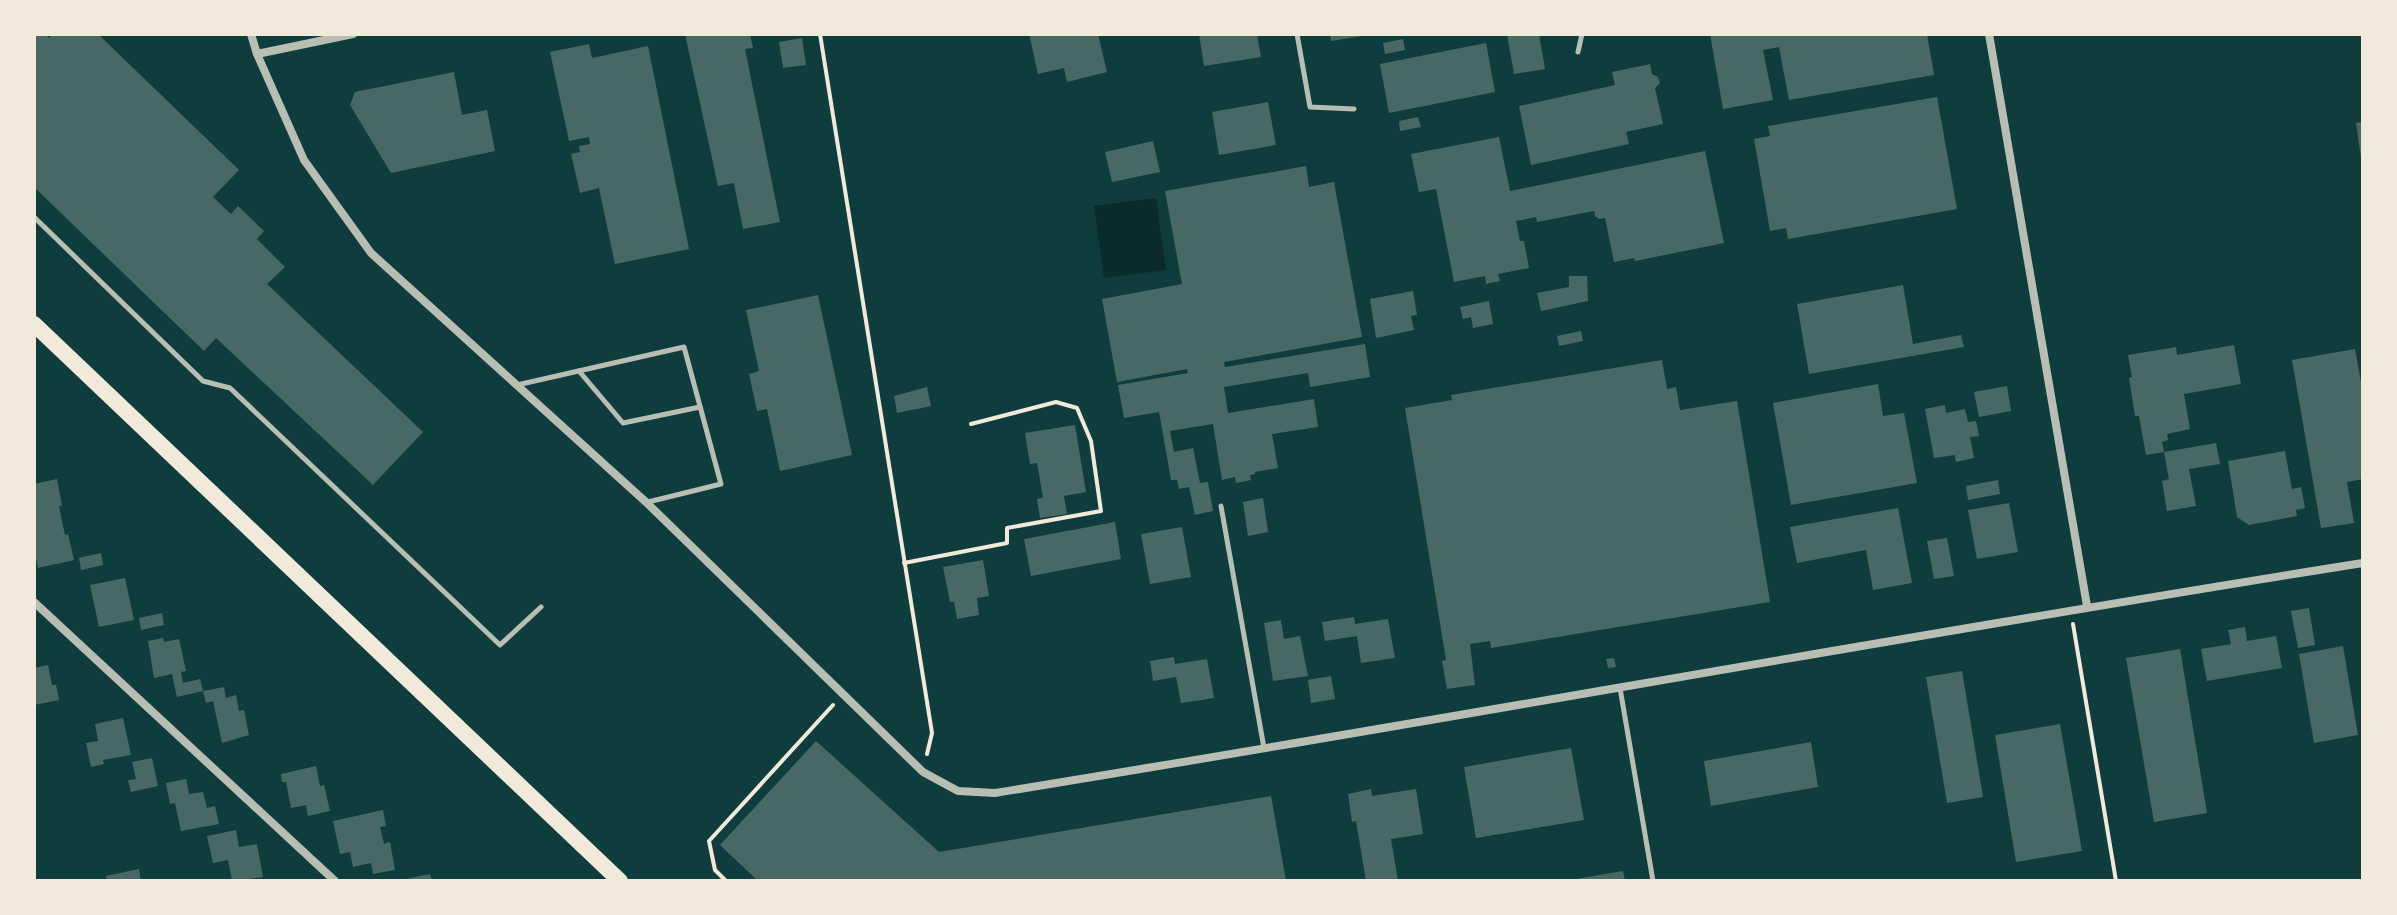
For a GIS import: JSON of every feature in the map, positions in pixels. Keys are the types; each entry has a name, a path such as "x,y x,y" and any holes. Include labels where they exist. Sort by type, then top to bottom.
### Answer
{"main road":[{"path":"34,324 620,881"}],"street":[{"path":"251,34 304,160 371,253 647,503 923,772 958,791 995,793 2087,606 2363,563"},
{"path":"257,54 353,34"},
{"path":"1989,34 2087,606"},
{"path":"34,602 335,881"}],"lane":[{"path":"1297,34 1310,107 1354,109"},
{"path":"1578,52 1582,34"},
{"path":"34,217 203,381 230,388 500,645 541,607"},
{"path":"517,385 684,347 721,484 647,503"},
{"path":"579,371 623,423 700,407"},
{"path":"1221,506 1264,749"},
{"path":"1620,688 1653,881"}],"path":[{"path":"820,34 932,733 923,772"},
{"path":"904,563 1007,543 1007,528 1101,511 1091,441 1077,408 1056,402 971,424"},
{"path":"2071,609 2116,881"},
{"path":"726,881 715,870 709,841 844,692"}],"water":[{"path":"1156,198 1166,270 1104,278 1094,206"}],"building":[{"path":"34,34 45,34 49,38 52,34 98,34 239,170 213,197 231,214 238,206 264,231 257,239 285,267 267,284 423,432 373,485 216,338 204,351 34,187"},
{"path":"685,34 750,34 753,48 745,49 780,222 743,229 734,183 718,186"},
{"path":"1029,34 1098,34 1107,72 1067,82 1064,68 1038,74"},
{"path":"1199,34 1257,34 1261,57 1204,66"},
{"path":"1330,34 1362,34 1362,36 1331,41"},
{"path":"1507,34 1539,34 1545,69 1514,74"},
{"path":"1710,34 1927,34 1934,75 1789,100 1779,47 1763,50 1773,100 1723,109"},
{"path":"802,38 806,65 783,68 779,42"},
{"path":"1403,39 1405,50 1385,54 1383,43"},
{"path":"1486,43 1495,92 1389,113 1380,64"},
{"path":"589,44 592,58 648,46 689,249 615,264 599,188 580,193 571,154 580,152 579,146 590,144 589,137 569,141 550,52"},
{"path":"1650,64 1652,74 1658,77 1660,83 1655,88 1663,124 1626,132 1629,144 1531,165 1519,106 1615,85 1612,72"},
{"path":"454,72 462,115 487,110 495,151 391,173 350,105 355,92"},
{"path":"1937,97 1957,209 1788,239 1786,228 1770,231 1754,139 1770,136 1768,126"},
{"path":"1268,102 1276,145 1219,155 1212,112"},
{"path":"1418,117 1421,127 1400,131 1399,121"},
{"path":"2363,122 2363,158 2361,158 2356,123"},
{"path":"1499,137 1510,191 1705,151 1724,243 1635,261 1634,258 1614,262 1605,218 1599,219 1594,211 1537,222 1536,217 1516,221 1529,268 1498,274 1500,281 1486,284 1485,276 1454,282 1436,189 1419,192 1411,154"},
{"path":"1153,141 1160,172 1112,182 1105,152"},
{"path":"1306,166 1309,187 1334,182 1362,337 1224,362 1225,367 1365,344 1370,377 1310,387 1308,373 1224,387 1228,413 1314,399 1318,427 1272,434 1278,468 1255,472 1250,475 1251,480 1236,483 1235,477 1222,480 1213,424 1170,431 1174,452 1193,448 1200,483 1208,482 1213,511 1195,515 1189,487 1179,489 1177,480 1171,480 1159,412 1124,418 1118,385 1188,373 1187,369 1117,382 1102,299 1182,284 1165,191"},
{"path":"1569,276 1587,276 1588,301 1541,311 1537,293 1569,287"},
{"path":"1903,285 1913,344 1961,335 1964,347 1809,374 1797,304"},
{"path":"1413,291 1417,315 1411,316 1414,330 1376,338 1370,299"},
{"path":"818,295 852,455 780,471 767,409 757,411 749,374 759,371 746,310"},
{"path":"1489,301 1493,324 1473,328 1471,317 1463,319 1460,307"},
{"path":"1581,331 1583,341 1559,346 1557,336"},
{"path":"2234,345 2241,384 2184,394 2190,429 2167,434 2168,440 2162,442 2164,452 2146,455 2139,416 2135,416 2128,355 2176,347 2177,355"},
{"path":"2355,349 2363,393 2363,479 2347,482 2354,523 2321,528 2292,360"},
{"path":"1662,360 1667,389 1676,387 1680,410 1737,401 1770,602 1491,648 1490,641 1470,644 1475,685 1447,689 1442,661 1446,660 1405,408 1452,400 1451,395"},
{"path":"1878,384 1883,416 1904,413 1917,483 1791,505 1773,403"},
{"path":"2007,386 2011,411 1979,417 1974,392"},
{"path":"927,387 931,406 897,413 894,396"},
{"path":"1945,405 1946,413 1965,409 1968,422 1976,421 1979,436 1970,437 1974,458 1956,462 1955,455 1934,458 1925,409"},
{"path":"1075,425 1086,492 1064,496 1067,514 1040,518 1037,499 1043,498 1037,463 1030,464 1025,433"},
{"path":"2216,443 2220,464 2189,469 2196,506 2167,511 2162,481 2169,479 2164,452"},
{"path":"2285,451 2292,489 2301,487 2305,508 2296,510 2297,516 2249,525 2237,517 2228,461"},
{"path":"57,479 62,521 74,560 38,568 34,547 34,484"},
{"path":"1998,480 2000,494 1968,500 1966,486"},
{"path":"1263,498 1268,532 1248,536 1243,502"},
{"path":"2009,503 2018,552 1977,559 1968,510"},
{"path":"1898,508 1912,583 1873,590 1866,550 1797,563 1790,527"},
{"path":"1115,522 1121,559 1031,576 1024,539"},
{"path":"1182,527 1191,577 1150,584 1141,534"},
{"path":"1947,538 1954,576 1934,579 1927,541"},
{"path":"101,553 103,565 81,570 79,558"},
{"path":"983,560 989,596 977,598 979,615 957,619 943,567"},
{"path":"125,578 134,620 99,627 90,585"},
{"path":"2309,608 2315,645 2298,648 2291,611"},
{"path":"162,613 164,625 141,630 139,618"},
{"path":"1354,617 1355,624 1388,619 1395,658 1361,663 1357,636 1325,641 1322,622"},
{"path":"1281,620 1284,639 1300,636 1308,676 1273,681 1264,623"},
{"path":"2245,627 2247,641 2276,636 2282,668 2207,681 2201,649 2231,644 2228,630"},
{"path":"163,638 164,642 179,639 186,671 181,672 183,683 200,679 203,691 177,697 172,674 154,678 148,641"},
{"path":"2343,646 2358,735 2314,743 2299,654"},
{"path":"2180,649 2207,813 2154,822 2126,658"},
{"path":"1174,657 1175,664 1207,659 1214,698 1181,703 1176,677 1153,681 1150,661"},
{"path":"1614,658 1616,667 1608,668 1606,659"},
{"path":"48,665 59,700 34,705 34,668"},
{"path":"1962,671 1983,797 1947,803 1926,677"},
{"path":"1331,676 1335,699 1311,703 1308,680"},
{"path":"224,687 226,698 236,695 239,711 244,710 249,735 222,743 213,701 206,703 203,691"},
{"path":"123,718 131,755 103,760 104,764 91,767 86,743 98,741 95,724"},
{"path":"2060,724 2082,851 2016,862 1995,735"},
{"path":"816,741 939,852 1271,796 1286,881 758,881 720,845"},
{"path":"1811,742 1818,787 1711,806 1704,761"},
{"path":"1571,748 1584,820 1476,838 1464,767"},
{"path":"152,758 158,786 131,792 128,780 136,779 132,762"},
{"path":"316,766 330,811 308,816 306,805 291,808 286,782 282,782 281,774"},
{"path":"186,779 189,794 203,792 207,808 215,806 219,824 181,831 175,803 170,804 166,783"},
{"path":"1371,789 1372,796 1416,789 1423,834 1391,839 1398,881 1366,881 1348,794"},
{"path":"383,810 386,826 380,827 384,844 390,842 395,870 373,874 371,863 353,867 350,852 340,854 333,821"},
{"path":"236,830 239,847 257,844 263,877 232,881 228,860 213,863 207,836"},
{"path":"139,869 141,881 107,881 106,876"},
{"path":"1623,871 1625,881 1576,879"},
{"path":"430,874 432,881 401,881 401,880"}]}
